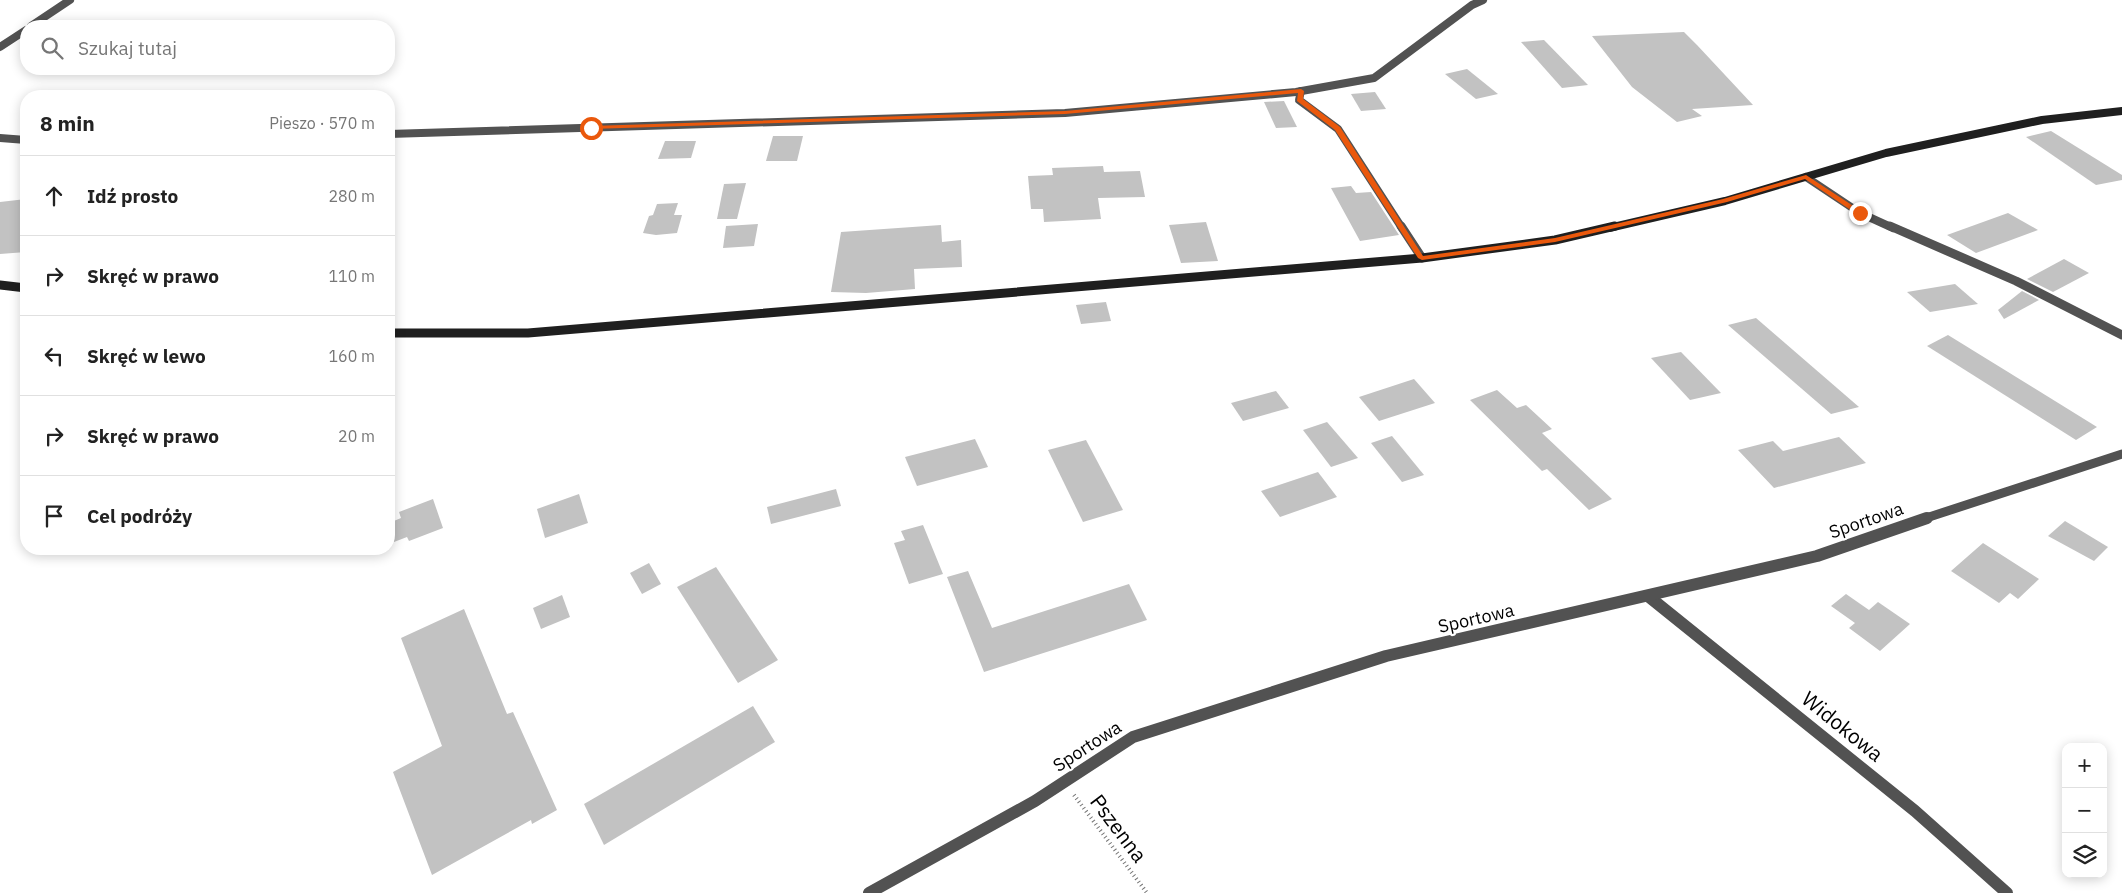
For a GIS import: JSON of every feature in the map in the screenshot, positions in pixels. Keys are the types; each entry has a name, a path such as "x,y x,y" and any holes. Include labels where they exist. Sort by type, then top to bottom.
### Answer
{"street":[{"path":"40,20 70,0"},
{"path":"395,134 1065,112 1301,91 1374,78 1472,5 1483,0"},
{"path":"0,47 20,34"},
{"path":"1301,91 1300,100 1338,129 1422,258"},
{"path":"395,333 528,333 1422,258 1555,240 1725,201 1886,153 2033,122 2122,111"},
{"path":"0,138 20,140"},
{"path":"1806,177 1860,213 2016,281 2122,335"},
{"path":"0,285 20,287"},
{"name":"Sportowa","path":"869,893 1019,810 1133,737 1386,656 1817,556 2122,454"},
{"name":"Widokowa","path":"1648,596 1907,804 2008,893"}],"path":[{"name":"Pszenna","path":"1063,782 1085,808 1147,893"}],"building":[{"path":"1684,32 1753,105 1692,109 1702,116 1677,122 1632,87 1592,36"},
{"path":"1544,40 1588,85 1562,88 1521,42"},
{"path":"1467,69 1498,94 1476,99 1445,74"},
{"path":"1375,92 1386,109 1361,111 1351,94"},
{"path":"1284,101 1297,127 1276,128 1264,102"},
{"path":"2051,131 2122,175 2122,180 2096,185 2026,137"},
{"path":"773,136 803,136 797,161 766,161"},
{"path":"665,141 696,141 691,158 658,159"},
{"path":"1103,166 1104,172 1140,171 1145,197 1098,198 1101,219 1044,222 1043,209 1031,209 1028,176 1053,175 1052,168"},
{"path":"746,183 737,219 717,219 724,184"},
{"path":"1351,186 1356,193 1371,192 1399,235 1360,241 1331,188"},
{"path":"20,200 20,252 0,254 0,202"},
{"path":"678,203 674,215 682,215 677,233 656,235 643,233 649,216 653,215 657,204"},
{"path":"2008,213 2038,230 1976,253 1947,235"},
{"path":"1206,222 1218,261 1181,263 1169,225"},
{"path":"758,224 754,246 723,248 726,226"},
{"path":"941,225 942,242 961,240 962,267 914,269 915,289 866,293 831,292 841,232"},
{"path":"2064,259 2089,273 2053,292 2027,279"},
{"path":"1955,284 1978,304 1930,312 1907,292"},
{"path":"2022,291 2039,300 2004,319 1998,310"},
{"path":"1106,302 1111,321 1081,324 1076,305"},
{"path":"1756,318 1859,407 1831,414 1728,325"},
{"path":"1948,335 2097,427 2076,440 1927,346"},
{"path":"1681,352 1721,393 1690,400 1651,358"},
{"path":"1414,379 1435,403 1379,421 1359,397"},
{"path":"1497,390 1517,408 1526,405 1552,429 1542,433 1612,499 1589,510 1547,469 1542,471 1470,400"},
{"path":"1276,391 1289,408 1243,421 1231,403"},
{"path":"1327,422 1358,458 1331,467 1303,430"},
{"path":"1392,436 1424,475 1402,482 1371,443"},
{"path":"1839,437 1866,463 1774,488 1738,450 1773,441 1783,451"},
{"path":"975,439 988,467 917,486 905,457"},
{"path":"1086,440 1123,510 1083,522 1048,450"},
{"path":"1318,472 1337,497 1280,517 1261,491"},
{"path":"836,489 841,506 771,524 767,507"},
{"path":"579,494 588,523 545,538 537,509"},
{"path":"433,499 443,528 409,541 407,537 395,542 395,520 401,518 399,512"},
{"path":"2065,521 2108,547 2094,561 2048,536"},
{"path":"923,525 943,574 909,584 894,543 905,540 901,531"},
{"path":"1983,543 2039,579 2018,599 2010,593 1999,603 1951,571"},
{"path":"649,563 661,584 642,594 630,573"},
{"path":"716,567 778,660 738,683 677,587"},
{"path":"968,571 992,628 1129,584 1147,620 984,672 947,577"},
{"path":"1846,594 1869,610 1878,602 1910,624 1880,651 1849,628 1855,623 1831,606"},
{"path":"562,595 570,617 541,629 533,608"},
{"path":"464,609 507,714 513,712 557,810 532,824 531,820 432,875 393,772 442,746 401,638"},
{"path":"753,706 775,742 604,845 584,804"}],"route":[{"path":"591,128 1065,112 1251,97 1301,91 1300,100 1338,129 1422,258 1555,240 1725,201 1806,177 1860,213"}]}
